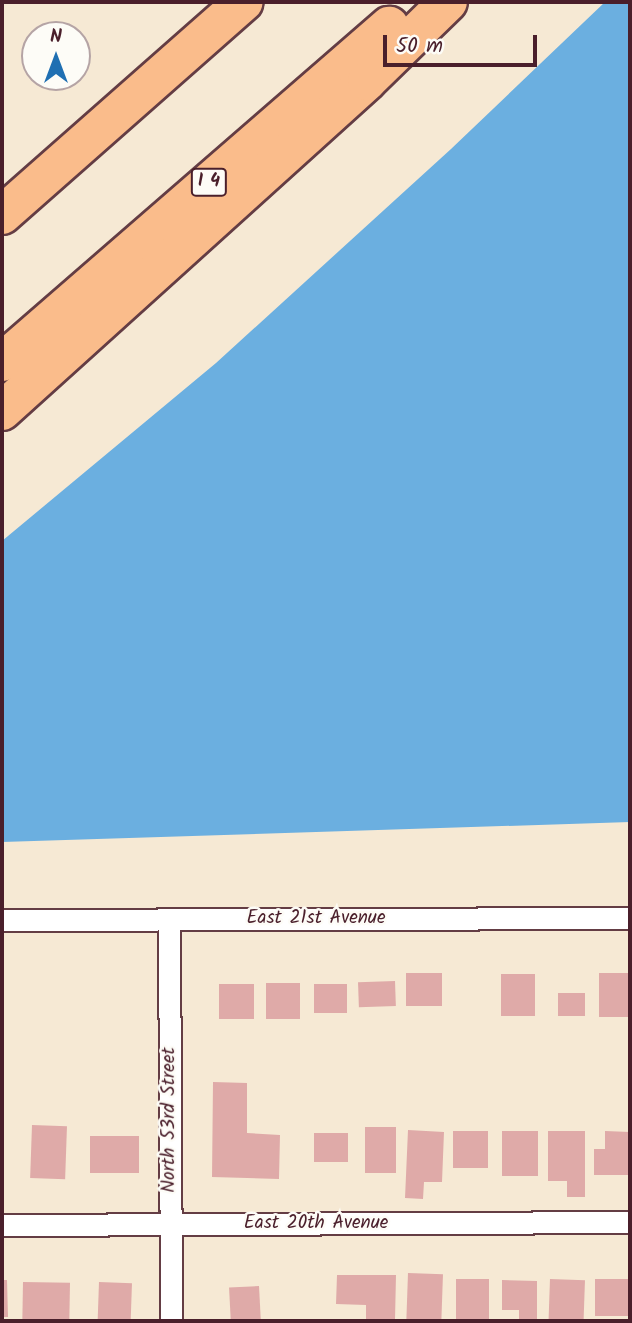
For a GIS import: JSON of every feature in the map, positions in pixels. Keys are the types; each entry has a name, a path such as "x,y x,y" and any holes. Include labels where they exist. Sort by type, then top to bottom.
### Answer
{"highway":[{"path":"2,215 244,2"},
{"name":"I 4","path":"2,362 417,2"},
{"path":"2,411 367,81 448,2"}],"street":[{"name":"East 21st Avenue","path":"2,920 630,918"},
{"name":"North 53rd Street","path":"169,919 171,1321"},
{"name":"East 20th Avenue","path":"2,1226 630,1222"}],"water":[{"path":"605,2 630,2 630,822 2,842 2,541 216,363 451,149"}],"building":[{"path":"406,973 442,973 442,1006 406,1006"},
{"path":"599,973 630,973 630,1017 599,1017"},
{"path":"501,974 535,974 535,1016 501,1016"},
{"path":"395,981 396,1006 359,1007 358,982"},
{"path":"266,983 300,983 300,1019 266,1019"},
{"path":"219,984 254,984 254,1019 219,1019"},
{"path":"314,984 347,984 347,1013 314,1013"},
{"path":"558,993 585,993 585,1016 558,1016"},
{"path":"213,1082 247,1083 247,1133 280,1135 279,1179 212,1177"},
{"path":"32,1125 67,1126 65,1179 30,1178"},
{"path":"365,1127 396,1127 396,1173 365,1173"},
{"path":"408,1130 444,1132 442,1182 424,1182 423,1199 405,1198"},
{"path":"453,1131 488,1131 488,1168 453,1168"},
{"path":"502,1131 538,1131 538,1176 502,1176"},
{"path":"548,1131 585,1131 585,1197 567,1197 567,1181 548,1181"},
{"path":"605,1131 630,1132 630,1175 594,1175 594,1149 605,1149"},
{"path":"314,1133 348,1133 348,1162 314,1162"},
{"path":"90,1136 139,1136 139,1173 90,1173"},
{"path":"408,1273 443,1274 441,1321 406,1321"},
{"path":"337,1275 396,1275 395,1320 366,1319 366,1305 336,1304"},
{"path":"456,1279 489,1279 489,1320 456,1320"},
{"path":"550,1279 585,1280 584,1321 549,1321"},
{"path":"595,1279 630,1279 630,1316 595,1316"},
{"path":"2,1280 7,1280 8,1317 2,1317"},
{"path":"502,1280 537,1281 537,1321 519,1321 519,1310 502,1310"},
{"path":"23,1282 70,1283 69,1321 22,1321"},
{"path":"99,1282 132,1283 131,1321 98,1321"},
{"path":"259,1286 261,1321 231,1321 229,1288"}]}
